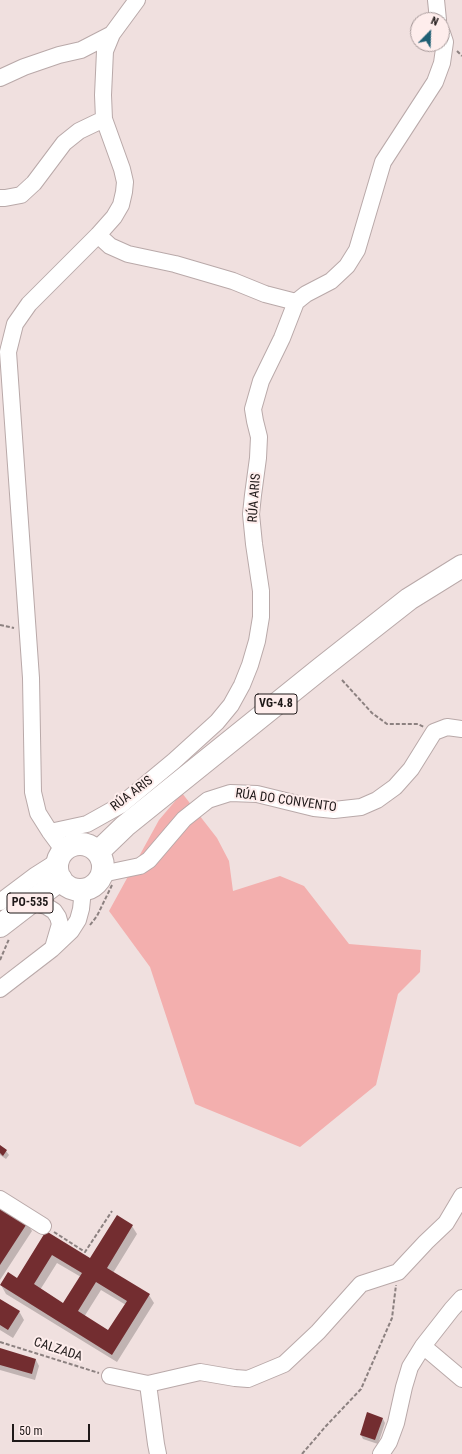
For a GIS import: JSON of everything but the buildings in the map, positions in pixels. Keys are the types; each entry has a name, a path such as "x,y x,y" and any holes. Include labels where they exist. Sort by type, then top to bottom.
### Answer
{"highway":[{"name":"VG-4.8","path":"98,852 125,826 326,664 410,599 462,566"},
{"path":"77,844 85,845 92,847 98,852 102,859 103,866 102,874 95,885 83,890 70,888 61,864 70,847 77,844"},
{"name":"PO-535","path":"0,926 31,902 61,864"}],"street":[{"path":"0,902 61,864 50,832 38,813 33,792 31,678 8,352 15,324 29,304 98,235 114,217 121,205 124,192 122,170 104,120 103,95 105,50 112,34 137,0"},
{"path":"436,0 437,12"},
{"path":"0,78 24,67 59,55 81,50 112,34"},
{"path":"98,235 110,246 128,254 233,281 265,294 296,302 306,294 331,281 347,266 357,250 383,162 435,82 442,63 444,52"},
{"path":"0,198 21,195 34,183 64,143 79,131 104,120"},
{"name":"RÚA ARIS","path":"50,832 87,824 120,805 174,761 217,722 231,705 242,685 254,653 261,617 262,591 254,544 252,514 259,437 254,409 261,381 282,338 296,302"},
{"path":"434,732 447,727 462,729"},
{"name":"RÚA DO CONVENTO","path":"102,874 140,866 149,860 184,819 208,800 230,793 256,794 314,808 334,810 361,807 377,800 395,787 411,769 434,732"},
{"path":"0,988 52,949 71,931 78,920 81,910 83,890"},
{"path":"31,902 46,906 54,911 58,917 60,924 52,949"},
{"path":"110,1376 148,1384 200,1372 248,1379 284,1364 318,1332 361,1284 398,1272 446,1223 462,1196"},
{"path":"0,1199 42,1226"},
{"path":"382,1454 389,1442 396,1423 410,1368 423,1346 462,1298"},
{"path":"423,1346 462,1379"},
{"path":"148,1384 158,1454"}],"path":[{"path":"342,680 372,713 387,724 418,724 434,732"},
{"path":"42,1226 85,1252 112,1211"},
{"path":"302,1454 361,1389 392,1318 398,1272"},
{"name":"CALZADA","path":"0,1342 110,1376"}],"shaded area":[{"path":"182,793 217,838 229,861 233,891 280,876 304,886 349,944 421,950 420,972 398,994 376,1085 300,1147 195,1104 150,967 109,911 159,820"}]}
